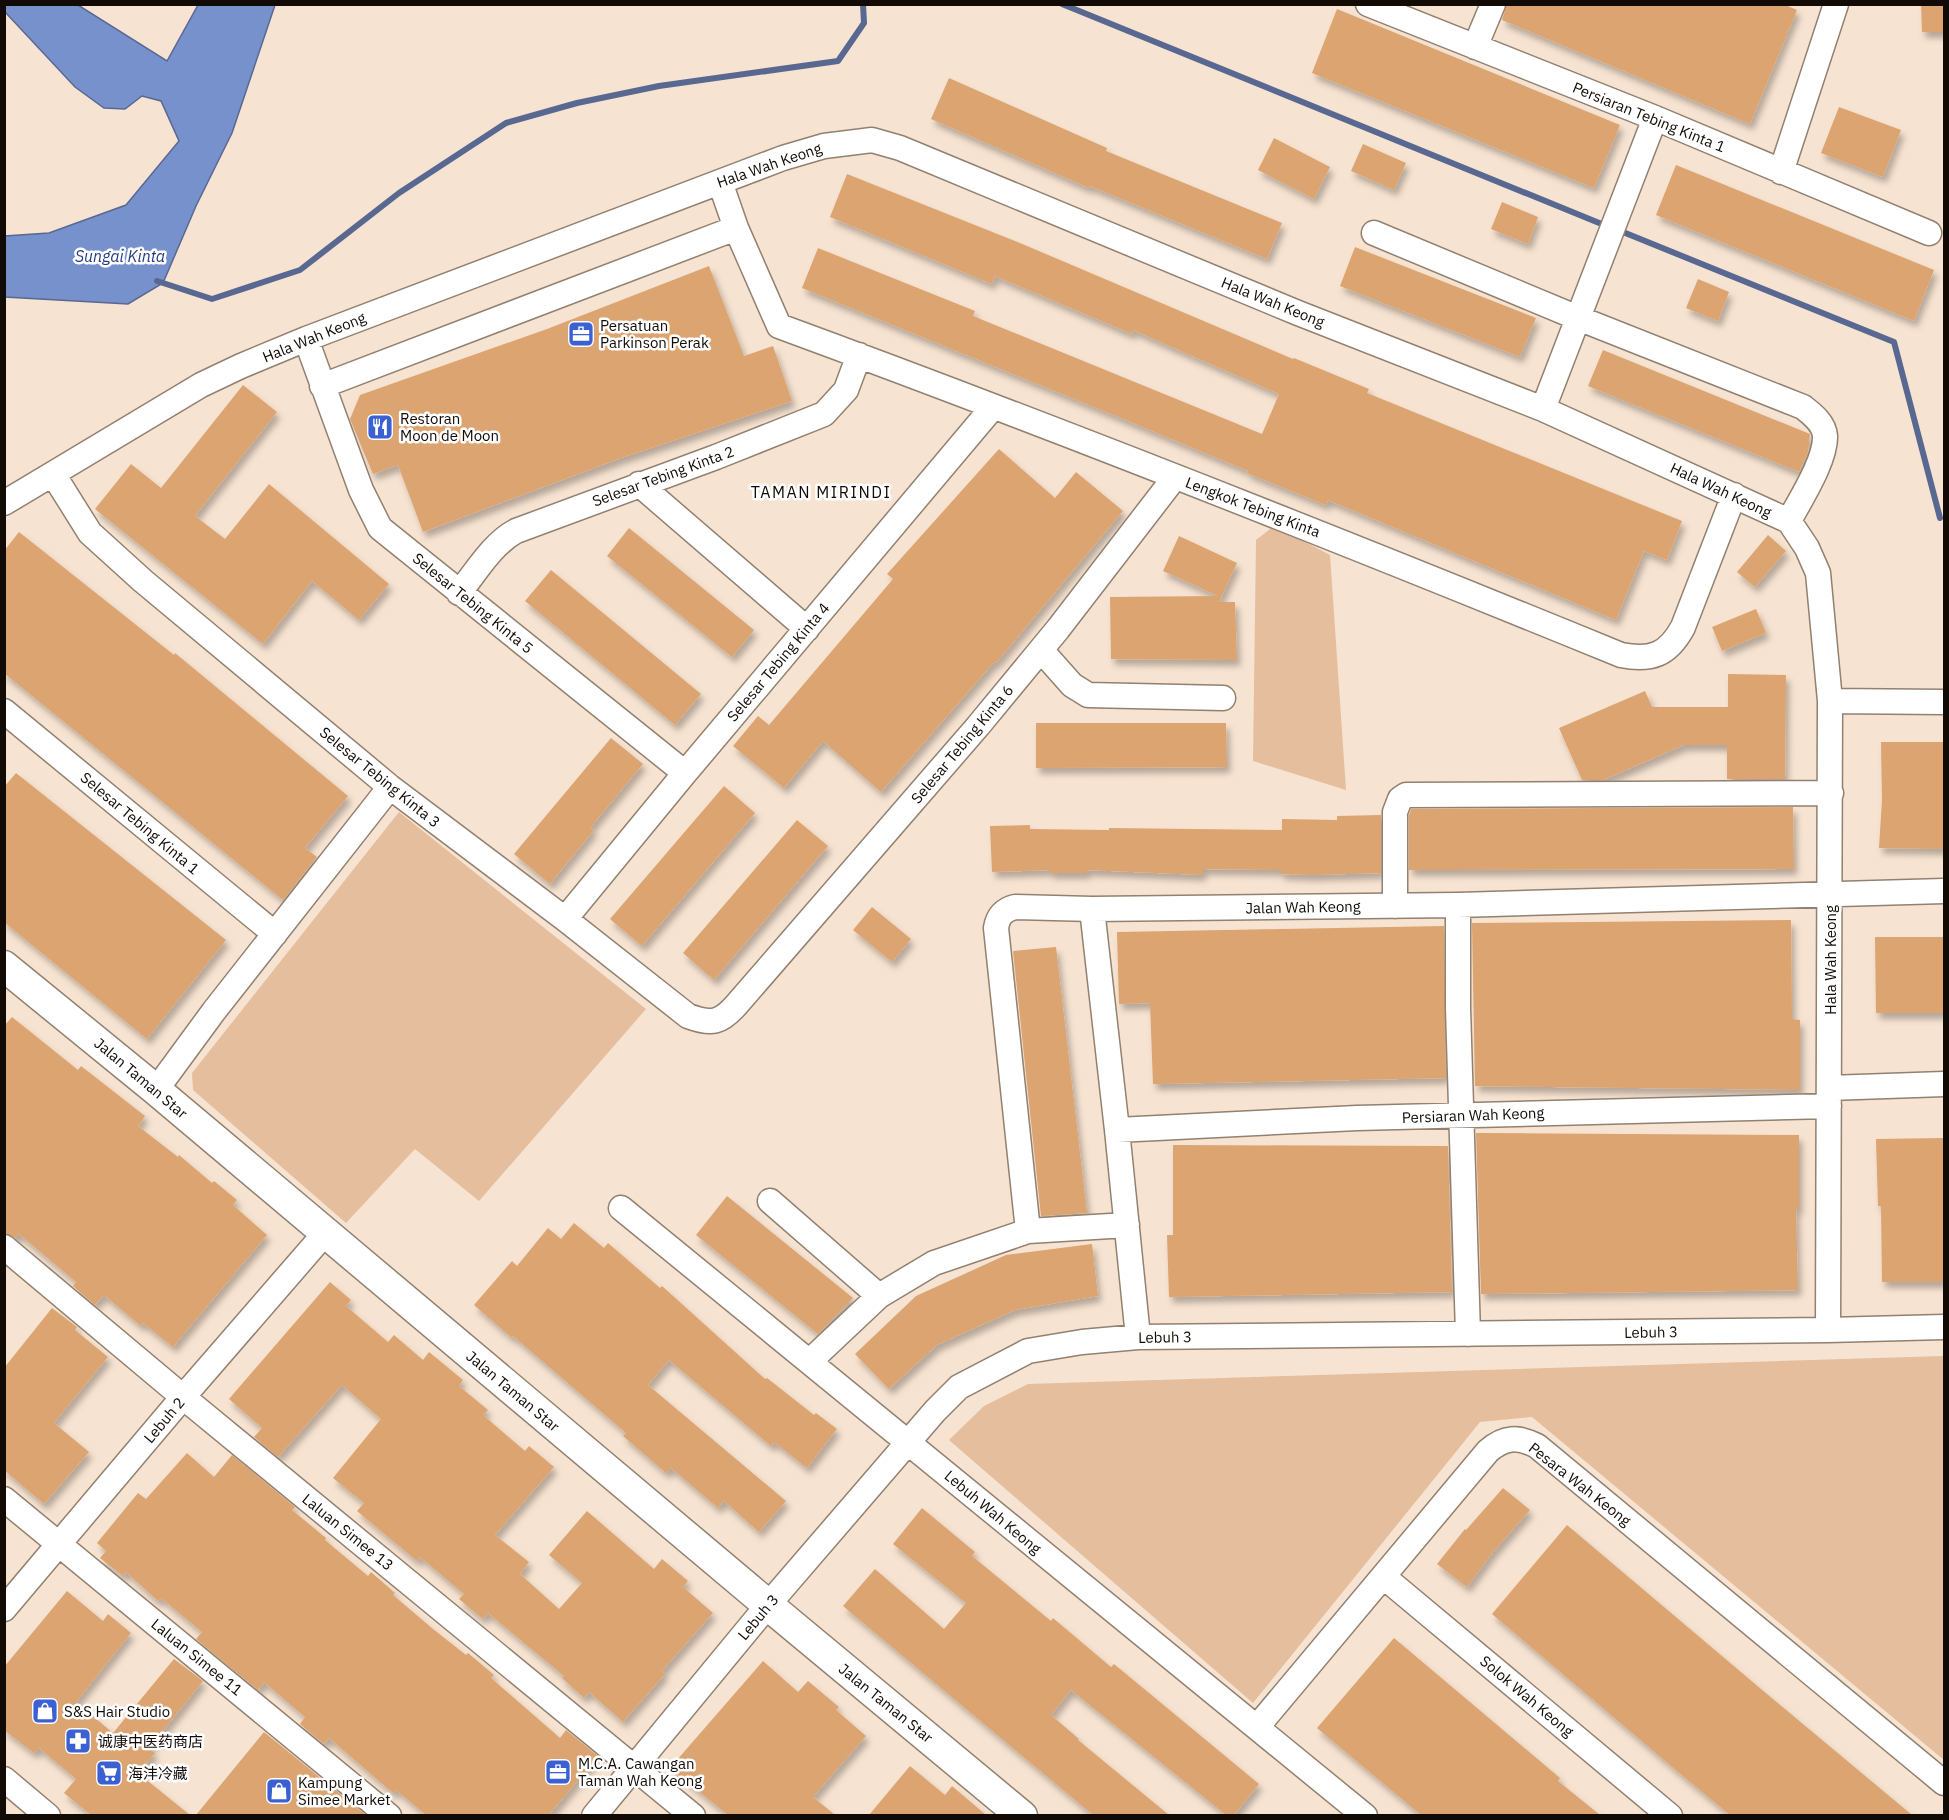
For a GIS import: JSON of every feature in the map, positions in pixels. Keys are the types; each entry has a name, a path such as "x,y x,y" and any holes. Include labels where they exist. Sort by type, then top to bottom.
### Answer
{"street":[{"name":"Persiaran Tebing Kinta 1","path":"1368,4 1655,118 1929,233"},
{"path":"1475,47 1492,4"},
{"path":"1781,172 1836,4"},
{"path":"1543,410 1655,118"},
{"name":"Hala Wah Keong","path":"4,503 201,385 306,339 783,158 824,146 872,140 900,148 1287,308 1543,410 1734,495 1789,521 1807,548 1818,573 1830,701 1828,1330"},
{"name":"Lengkok Tebing Kinta","path":"720,182 736,228 779,326 1322,533 1621,655 1636,658 1651,657 1665,651 1676,640 1734,495"},
{"path":"322,386 736,228"},
{"path":"1374,233 1578,318 1803,407 1819,420 1825,435 1820,461 1789,521"},
{"name":"Selesar Tebing Kinta 5","path":"306,339 361,490 378,525 459,593 685,773"},
{"name":"Selesar Tebing Kinta 2","path":"459,593 505,537 824,414 846,390 860,356"},
{"name":"Selesar Tebing Kinta 4","path":"566,920 685,773 993,407"},
{"name":"Selesar Tebing Kinta 3","path":"53,474 90,533 152,589 390,787 688,1016 702,1022 716,1021 727,1016 738,1003"},
{"name":"Selesar Tebing Kinta 6","path":"738,1003 978,726 1041,650 1175,477"},
{"path":"639,484 807,629"},
{"path":"1041,650 1072,685 1088,695 1223,698"},
{"path":"1830,701 1944,702"},
{"name":"Selesar Tebing Kinta 1","path":"4,711 275,934"},
{"path":"156,1090 214,1011 390,787"},
{"path":"1395,906 1395,812 1400,799 1406,795 1831,793"},
{"name":"Jalan Wah Keong","path":"1029,1231 996,928 1001,913 1007,909 1015,907 1092,909 1458,905 1944,891"},
{"path":"1458,905 1458,1008 1468,1334"},
{"path":"1092,909 1118,1130 1137,1337"},
{"name":"Jalan Taman Star","path":"4,966 156,1090 768,1605 1022,1815"},
{"name":"Persiaran Wah Keong","path":"1118,1130 1829,1097 1944,1084"},
{"path":"770,1201 879,1296"},
{"name":"Lebuh Wah Keong","path":"621,1208 1365,1815"},
{"path":"810,1361 879,1296 934,1263 1029,1231 1127,1225"},
{"name":"Lebuh 2","path":"4,1609 326,1232"},
{"name":"Laluan Simee 13","path":"4,1247 183,1397 693,1815"},
{"name":"Lebuh 3","path":"594,1815 768,1605 909,1441 959,1387 1028,1351 1082,1342 1137,1337 1944,1327"},
{"name":"Pesara Wah Keong","path":"1257,1728 1488,1451 1506,1439 1516,1438 1527,1441 1545,1453 1944,1783"},
{"name":"Laluan Simee 11","path":"4,1499 389,1815"},
{"name":"Solok Wah Keong","path":"1384,1577 1670,1815"},
{"path":"4,1779 48,1815"}],"shaded area":[{"path":"1274,526 1330,555 1346,790 1253,761 1256,540"},
{"path":"399,812 646,1009 479,1201 415,1149 346,1223 193,1090 192,1073"},
{"path":"1944,1356 1944,1760 1532,1417 1480,1422 1253,1703 949,1440 984,1406 1028,1384"}],"water":[{"name":"Sungai Kinta","path":"5,4 78,5 167,61 198,5 275,5 232,133 196,206 163,283 128,304 5,297 5,236 49,233 126,205 179,141 161,101 142,96 125,109 104,108 75,87 5,12"}],"building":[{"path":"1507,4 1783,4 1797,10 1750,124 1502,20"},
{"path":"1921,4 1944,4 1944,32 1922,32"},
{"path":"1337,9 1620,125 1594,188 1312,73"},
{"path":"949,78 1107,148 1106,151 1282,223 1267,259 1090,186 1089,188 931,119"},
{"path":"1839,107 1901,130 1883,177 1821,153"},
{"path":"1274,138 1330,167 1314,199 1258,170"},
{"path":"1363,144 1406,163 1394,190 1351,171"},
{"path":"1676,165 1934,270 1914,321 1656,215"},
{"path":"847,174 1020,243 1369,389 1367,393 1682,521 1667,560 1644,551 1616,620 1328,500 1326,505 1247,473 1248,471 1116,416 802,288 818,248 975,311 973,316 1262,434 1279,394 1133,330 1132,334 995,276 992,284 830,217"},
{"path":"1502,202 1538,217 1528,244 1491,229"},
{"path":"1355,247 1536,318 1520,357 1340,286"},
{"path":"709,266 744,356 773,346 792,401 621,458 423,532 398,465 373,474 350,419 360,395 547,329"},
{"path":"1698,279 1729,292 1718,321 1686,308"},
{"path":"1603,350 1810,434 1808,452 1799,472 1588,386"},
{"path":"243,385 277,412 195,516 225,539 269,484 389,584 359,620 312,581 263,644 95,509 131,464 161,488"},
{"path":"999,449 1055,498 1076,472 1123,511 996,663 995,661 881,792 823,741 784,788 733,746 758,716 769,725 893,579 887,574"},
{"path":"629,528 754,630 732,657 607,556"},
{"path":"19,532 174,655 175,653 348,796 305,848 317,857 283,900 4,673 4,551"},
{"path":"1768,535 1786,551 1755,587 1737,572"},
{"path":"1179,536 1237,563 1219,602 1235,602 1237,660 1111,659 1110,597 1218,596 1163,571"},
{"path":"551,570 701,694 675,725 525,601"},
{"path":"1756,609 1766,633 1722,651 1712,627"},
{"path":"1728,674 1786,675 1785,779 1727,779 1727,745 1684,745 1603,780 1582,780 1559,728 1645,691 1652,707 1728,707"},
{"path":"1036,723 1226,723 1227,767 1036,768"},
{"path":"611,738 643,764 590,828 594,830 550,884 514,854"},
{"path":"1881,742 1944,742 1944,849 1879,848 1882,800"},
{"path":"16,773 226,940 147,1039 4,922 4,787"},
{"path":"724,786 755,813 642,946 610,919"},
{"path":"1793,807 1794,869 1409,870 1409,815 1411,809"},
{"path":"1381,815 1381,873 1312,875 1281,874 1281,870 1203,869 1203,875 1087,870 1087,873 1050,873 1050,870 992,872 990,826 1030,825 1030,829 1282,830 1282,819 1337,820 1337,816"},
{"path":"797,820 828,846 714,980 683,953"},
{"path":"872,907 911,939 892,962 853,930"},
{"path":"1791,920 1792,1019 1800,1020 1800,1090 1475,1086 1472,923"},
{"path":"1444,926 1446,1078 1153,1084 1150,1003 1119,1004 1117,932"},
{"path":"1875,937 1944,937 1944,1013 1876,1013"},
{"path":"1056,947 1087,1213 1041,1216 1013,951"},
{"path":"12,1017 78,1070 81,1066 145,1116 138,1126 237,1200 233,1205 267,1235 173,1347 143,1323 141,1326 104,1295 95,1305 73,1286 76,1282 19,1234 15,1238 4,1233 4,1026"},
{"path":"1476,1133 1799,1135 1799,1209 1796,1209 1798,1290 1481,1294"},
{"path":"1944,1138 1944,1282 1882,1282 1881,1206 1878,1206 1876,1139"},
{"path":"1173,1145 1448,1146 1452,1292 1169,1297 1167,1235 1173,1235"},
{"path":"727,1196 853,1298 818,1334 696,1235"},
{"path":"574,1223 604,1248 608,1243 660,1288 662,1286 765,1379 767,1378 814,1415 816,1413 837,1429 807,1468 774,1442 771,1446 669,1360 648,1385 786,1501 759,1532 724,1501 718,1508 671,1468 666,1473 623,1436 626,1433 474,1305 512,1261 517,1266 548,1228 561,1239"},
{"path":"1092,1244 1098,1296 1015,1310 937,1345 889,1389 855,1354 916,1296 1006,1255"},
{"path":"330,1282 351,1300 346,1306 388,1342 394,1335 423,1360 429,1352 463,1380 459,1386 488,1410 483,1415 525,1451 529,1446 554,1467 495,1535 529,1562 520,1574 559,1609 582,1583 549,1555 587,1511 654,1569 662,1559 688,1581 683,1587 713,1613 662,1671 665,1674 623,1722 589,1692 584,1698 562,1678 564,1676 488,1613 483,1619 459,1599 464,1594 420,1557 417,1561 357,1511 364,1503 333,1478 381,1419 342,1385 278,1457 254,1437 262,1428 229,1399"},
{"path":"52,1308 77,1327 75,1330 108,1357 54,1423 89,1452 44,1504 4,1470 4,1368"},
{"path":"187,1453 214,1477 232,1455 295,1507 292,1510 326,1538 325,1540 368,1576 371,1572 395,1593 393,1595 433,1629 466,1655 468,1653 494,1675 491,1678 560,1738 566,1730 598,1756 549,1815 426,1815 396,1790 393,1793 329,1738 324,1744 300,1724 305,1717 264,1682 258,1690 196,1639 202,1632 161,1598 158,1601 126,1572 123,1576 100,1558 106,1551 97,1543 138,1493 146,1499"},
{"path":"1503,1488 1530,1510 1493,1552 1467,1587 1437,1564 1465,1529"},
{"path":"922,1508 975,1552 972,1556 1051,1621 1053,1618 1111,1667 1114,1664 1259,1784 1234,1815 1226,1815 1071,1690 1051,1715 1169,1815 1093,1815 843,1606 875,1569 944,1629 966,1603 893,1544"},
{"path":"1567,1525 1912,1815 1730,1815 1684,1777 1492,1614"},
{"path":"67,1591 103,1621 108,1614 131,1633 76,1702 113,1733 174,1659 203,1681 149,1748 155,1753 138,1773 190,1815 91,1815 64,1793 76,1779 39,1748 34,1753 4,1730 4,1667"},
{"path":"1394,1638 1560,1778 1558,1781 1600,1815 1421,1815 1317,1728"},
{"path":"763,1661 798,1692 808,1681 839,1707 836,1710 866,1736 813,1797 835,1815 728,1815 670,1768"},
{"name":"Kampung Simee Market","path":"264,1732 366,1815 196,1815"},
{"path":"910,1766 945,1795 952,1786 986,1815 869,1815"}],"waterway":[{"path":"157,281 212,299 300,270 399,193 506,123 577,103 659,86 838,61 864,23 863,4"},
{"path":"1062,4 1609,227"},
{"path":"1618,230 1894,342 1940,518"}],"place":[{"name":"Persatuan Parkinson Perak","path":"581,334"},
{"name":"Restoran Moon de Moon","path":"380,427"},
{"name":"S&S Hair Studio","path":"45,1711"},
{"name":"诚康中医药商店","path":"78,1741"},
{"name":"M.C.A. Cawangan Taman Wah Keong","path":"558,1772"},
{"name":"海沣冷藏","path":"109,1773"},
{"name":"Kampung Simee Market","path":"279,1791"}],"district":[{"name":"TAMAN MIRINDI","path":"821,492"}]}
